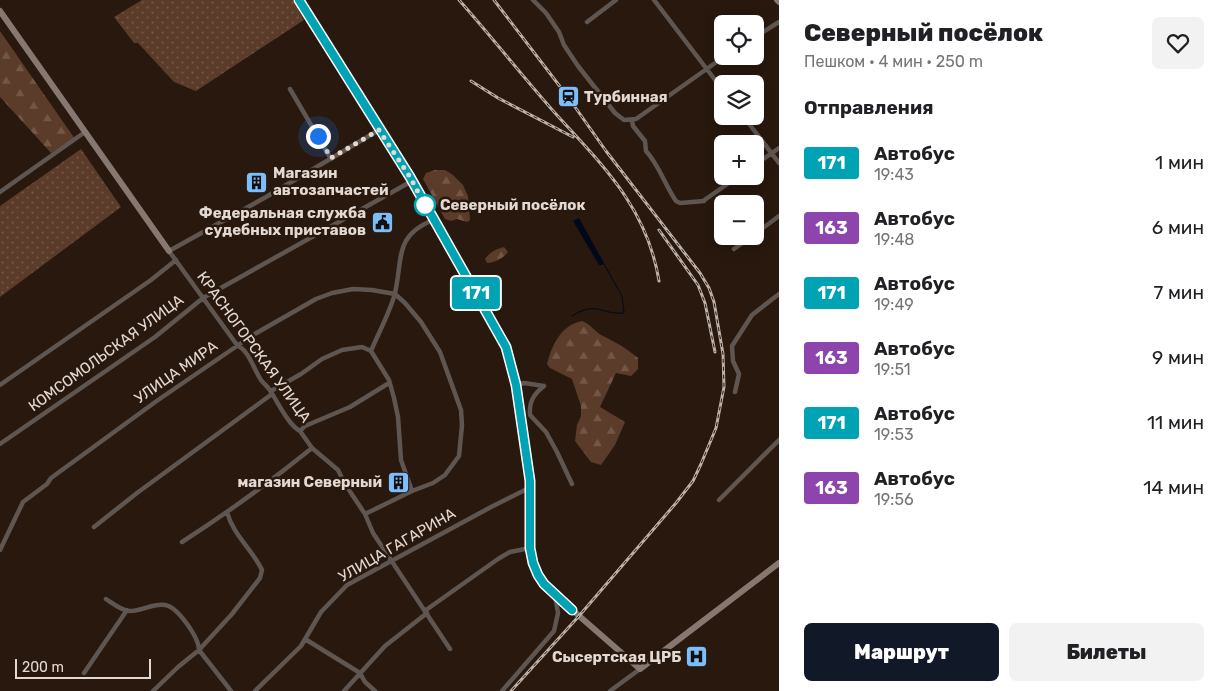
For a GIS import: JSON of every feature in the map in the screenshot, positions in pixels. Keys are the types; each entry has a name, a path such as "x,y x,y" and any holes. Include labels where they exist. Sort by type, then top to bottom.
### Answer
{"street":[{"path":"299,0 412,182 456,256 506,347 516,385 530,481 530,548 538,575 555,595 640,668"},
{"path":"533,0 559,32 564,46 578,66 615,113 624,120 632,120 714,63"},
{"path":"587,22 616,0"},
{"path":"654,0 714,78"},
{"name":"КРАСНОГОРСКАЯ УЛИЦА","path":"0,11 169,251 237,345 243,348 262,381 292,424 300,430 312,448 338,470 345,484 366,514 370,527 450,649"},
{"path":"764,31 779,22"},
{"path":"290,90 331,158"},
{"path":"632,120 633,126 646,141 646,151 652,157 655,166 676,201 680,203 702,202 726,185"},
{"path":"751,125 779,162"},
{"path":"169,251 379,130"},
{"path":"0,192 85,132"},
{"path":"764,159 779,148"},
{"name":"КОМСОМОЛЬСКАЯ УЛИЦА","path":"0,444 155,337 203,298 412,182"},
{"path":"764,227 779,216"},
{"path":"371,351 395,294 400,257 410,233 420,225 433,220"},
{"path":"734,249 740,245"},
{"path":"0,385 151,280 176,260"},
{"name":"УЛИЦА МИРА","path":"0,550 23,502 47,484 51,478 237,345 316,299 332,293 353,289 395,294"},
{"path":"366,514 412,491 433,483 445,474 459,456 462,425 461,410 440,352 421,322 395,294"},
{"path":"735,392 739,374 734,361 732,346 752,316 779,294"},
{"path":"94,528 137,493 271,392 322,359 342,350 362,347 371,351 389,383 398,417 401,460 412,491"},
{"path":"300,430 305,426 350,407 389,383"},
{"path":"516,385 524,383 544,386 533,396 529,407 530,415 546,432 572,484"},
{"path":"719,500 779,440"},
{"path":"182,542 275,478 312,448"},
{"name":"УЛИЦА ГАГАРИНА","path":"255,691 301,646 321,612 346,585 529,488"},
{"path":"153,691 199,650 232,614 260,578 262,570 233,528 227,512"},
{"path":"344,691 385,646 445,595 510,552 530,548"},
{"path":"610,691 779,563"},
{"path":"502,691 554,631 558,613 555,595"},
{"path":"106,599 127,610 166,605 173,609 188,624 199,644 199,650 231,691"},
{"path":"84,673 127,610"},
{"path":"305,639 360,674 375,691"}],"green space":[{"path":"142,0 293,0 304,20 196,91 174,82 138,43 134,43 114,17"},
{"path":"0,31 75,139 51,153 0,97"},
{"path":"81,149 121,207 0,297 0,206"},
{"path":"435,170 445,170 463,185 468,196 470,220 467,222 457,219 451,221 445,219 423,179 426,173"},
{"path":"504,247 508,252 506,254 499,260 487,263 485,259 489,254"},
{"path":"582,321 638,358 638,369 631,376 616,373 600,407 625,422 615,445 601,465 591,462 575,441 577,425 581,416 581,406 572,379 550,368 547,364 558,337 568,327"}],"water":[{"path":"579,218 604,263 602,265 599,265 573,221"}],"waterway":[{"path":"572,316 588,309 624,313 622,296 604,264"}],"railway":[{"path":"459,0 605,169 620,189 644,231 653,255 659,281"},
{"path":"494,0 568,97 606,151 700,273 709,288 714,302 723,354 724,387 716,428 693,481 579,616 511,691"},
{"path":"471,81 498,98 573,137"},
{"path":"659,230 698,285 705,303 715,352"}],"bus line":[{"name":"171","path":"299,0 410,177 506,347 516,385 530,481 530,548 533,563 544,584 572,610"}],"place":[{"name":"Турбинная","path":"568,97"},
{"name":"Магазин автозапчастей","path":"257,182"},
{"name":"Северный посёлок","path":"425,205"},
{"name":"Федеральная служба судебных приставов","path":"382,222"},
{"name":"магазин Северный","path":"398,482"},
{"name":"Сысертская ЦРБ","path":"697,657"}],"route":[{"path":"318,136 331,158 379,130 410,177 425,205"}]}
